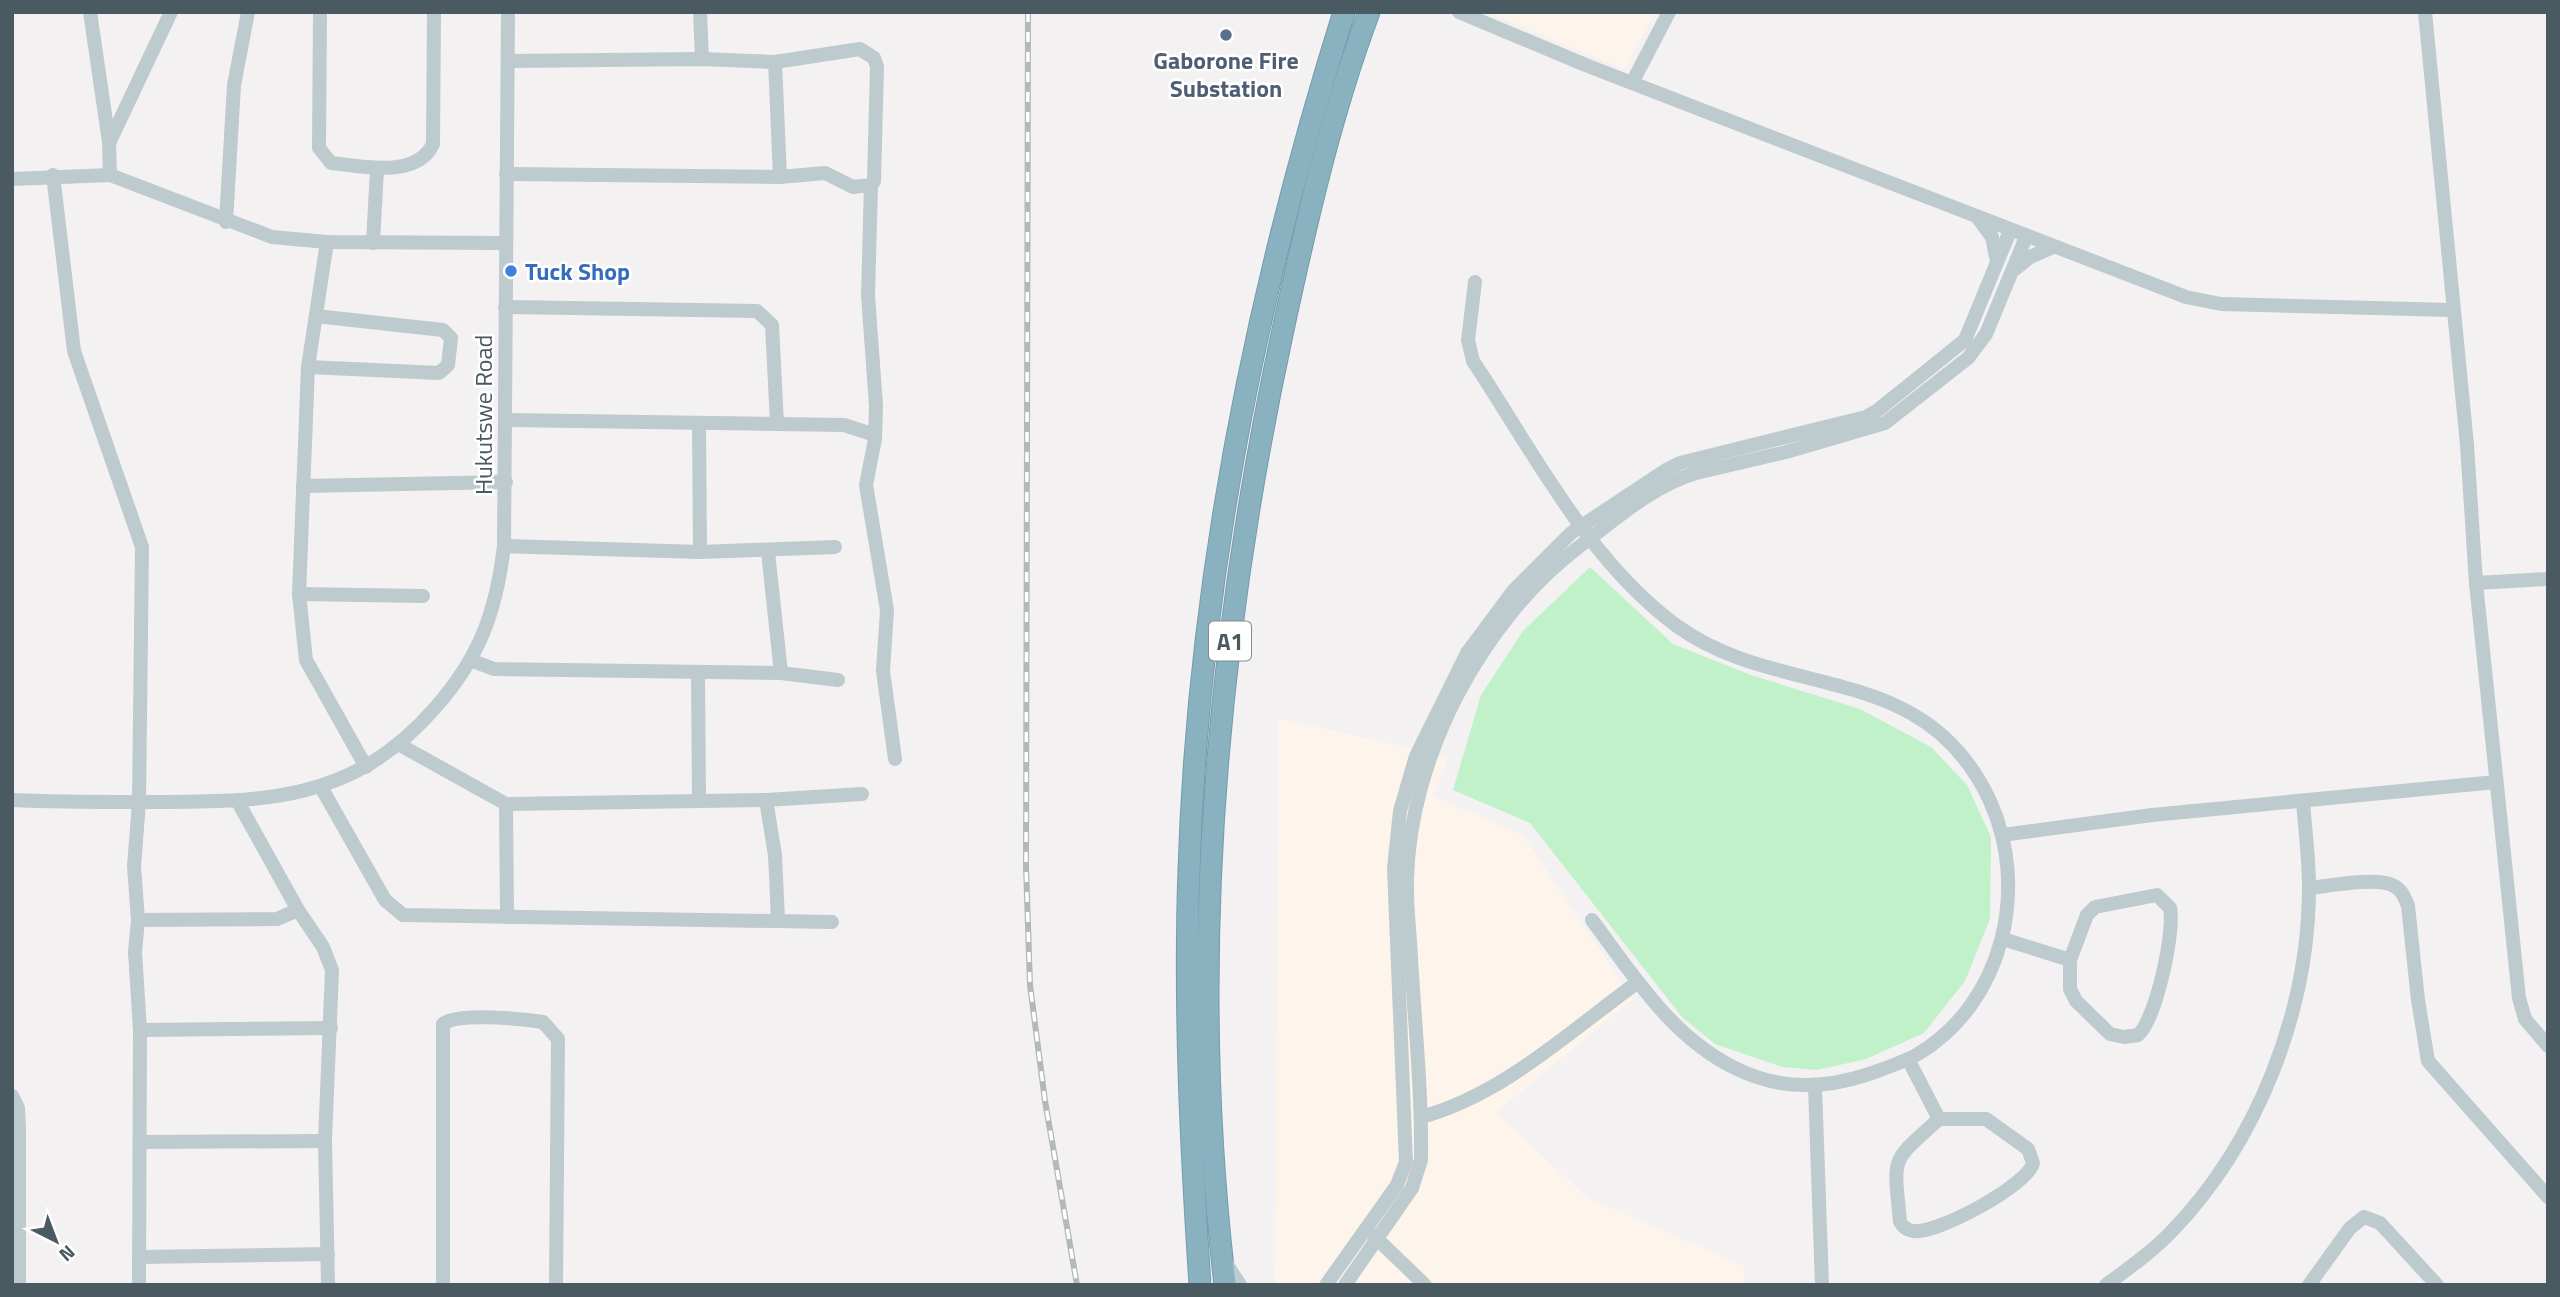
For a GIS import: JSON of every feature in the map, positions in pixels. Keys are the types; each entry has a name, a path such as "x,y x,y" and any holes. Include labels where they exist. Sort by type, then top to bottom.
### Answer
{"highway":[{"name":"A1","path":"1225,1285 1210,1103 1208,957 1219,770 1230,644 1246,524 1268,397 1322,157 1354,51 1369,12"},
{"path":"1354,51 1371,27 1387,12"},
{"name":"A1","path":"1200,1285 1188,1106 1188,950 1191,827 1208,630 1222,526 1250,368 1286,211 1340,17"}],"street":[{"path":"90,12 109,142 110,175"},
{"path":"109,142 171,12"},
{"path":"226,222 233,96 248,12"},
{"path":"320,12 319,148 331,163 377,169 420,160 428,155 433,144 433,12"},
{"name":"Hukutswe Road","path":"12,800 238,802 320,787 366,767 400,745 442,701 470,660 494,611 504,546 508,12"},
{"path":"700,12 702,59"},
{"path":"1459,12 2010,231 2204,302 2452,310"},
{"path":"1632,83 1669,12"},
{"path":"2424,12 2467,445 2476,583 2519,998 2525,1018 2548,1046"},
{"path":"508,61 702,59 775,62 860,49 874,58 877,68 876,111 868,295 876,406 875,435 866,485 887,610 883,671 895,759"},
{"path":"775,62 780,177"},
{"path":"373,243 377,169"},
{"path":"506,174 780,177 825,173 853,187 872,185"},
{"path":"53,175 74,351 81,378 138,527 142,547 139,802 134,866 138,920 135,952 140,1030 139,1285"},
{"path":"12,178 110,175 262,236 327,242 505,243"},
{"path":"1976,217 1992,237 2003,272"},
{"path":"1345,1285 1412,1188 1418,1172 1421,1117 1406,882 1410,836 1418,791 1441,734 1487,647 1527,592 1625,512 1683,476 1874,428 1892,419 1978,347 1986,334 2003,272 2010,231"},
{"path":"1326,1285 1397,1185 1406,1154 1394,868 1406,783 1453,678 1483,629 1514,590 1580,525 1635,488 1680,463 1799,435 1866,417 1878,410 1965,340 2026,237"},
{"path":"327,242 308,367 299,594 306,660 366,767"},
{"path":"2003,272 2053,247"},
{"path":"1475,282 1468,340 1473,361 1590,540 1641,596 1692,636 1743,659 1874,695 1921,718 1974,772 2002,835 2009,879 2004,939 1972,1001 1944,1035 1908,1059 1850,1080 1815,1087 1760,1078 1716,1058 1678,1028 1638,982 1592,920"},
{"path":"505,307 757,311 772,325 777,424"},
{"path":"308,367 439,373 448,365 451,338 443,330 316,316"},
{"path":"507,420 844,425 875,435"},
{"path":"699,423 700,552"},
{"path":"303,486 506,482"},
{"path":"504,546 700,552 768,552 835,547"},
{"path":"768,552 781,673"},
{"path":"2476,583 2548,579"},
{"path":"299,594 424,596"},
{"path":"470,660 494,669 781,673 838,680"},
{"path":"698,673 699,801"},
{"path":"400,745 506,804 766,800 862,794"},
{"path":"2002,835 2152,815 2496,782"},
{"path":"320,787 385,900 403,915 832,922"},
{"path":"766,800 775,855 778,920"},
{"path":"238,802 298,910 329,959 332,970 325,1141 328,1285"},
{"path":"2106,1285 2172,1231 2230,1158 2274,1071 2301,966 2309,888 2303,802"},
{"path":"506,804 506,917"},
{"path":"2309,888 2373,883 2391,884 2403,892 2408,906 2418,1000 2428,1061 2548,1197"},
{"path":"2157,895 2170,908 2165,960 2151,1011 2138,1035 2124,1037 2110,1034 2076,1001 2070,989 2070,960 2087,915 2095,906 2157,895"},
{"path":"138,920 277,919 298,910"},
{"path":"2004,939 2070,960"},
{"path":"1421,1117 1462,1104 1497,1085 1638,982"},
{"path":"443,1285 443,1024 458,1019 520,1018 543,1022 558,1040 556,1285"},
{"path":"140,1030 331,1028"},
{"path":"1908,1059 1940,1119"},
{"path":"1815,1087 1822,1285"},
{"path":"12,1096 18,1108 15,1201 19,1285"},
{"path":"1940,1119 1986,1119 2028,1149 2033,1163 2031,1172 1982,1205 1947,1221 1916,1232 1910,1231 1900,1222 1895,1166 1901,1153 1940,1119"},
{"path":"140,1142 325,1141"},
{"path":"2309,1285 2350,1228 2364,1217 2380,1223 2437,1285"},
{"path":"1367,1230 1425,1285"},
{"path":"139,1257 328,1254"},
{"path":"1221,1255 1240,1285"}],"shaded area":[{"path":"1486,12 1656,12 1624,69"},
{"path":"1279,718 1449,757 1434,796 1524,836 1633,999 1496,1113 1587,1197 1744,1266 1744,1285 1275,1285"}],"green space":[{"path":"1590,567 1673,644 1751,675 1860,709 1931,747 1967,785 1991,837 1990,919 1965,981 1924,1033 1866,1059 1817,1070 1782,1067 1715,1044 1682,1017 1530,823 1453,790 1481,695 1523,631"}],"railway":[{"path":"1028,12 1026,866 1030,985 1045,1101 1077,1285"}],"place":[{"name":"Gaborone Fire Substation","path":"1226,35"},
{"name":"Tuck Shop","path":"511,271"}]}
